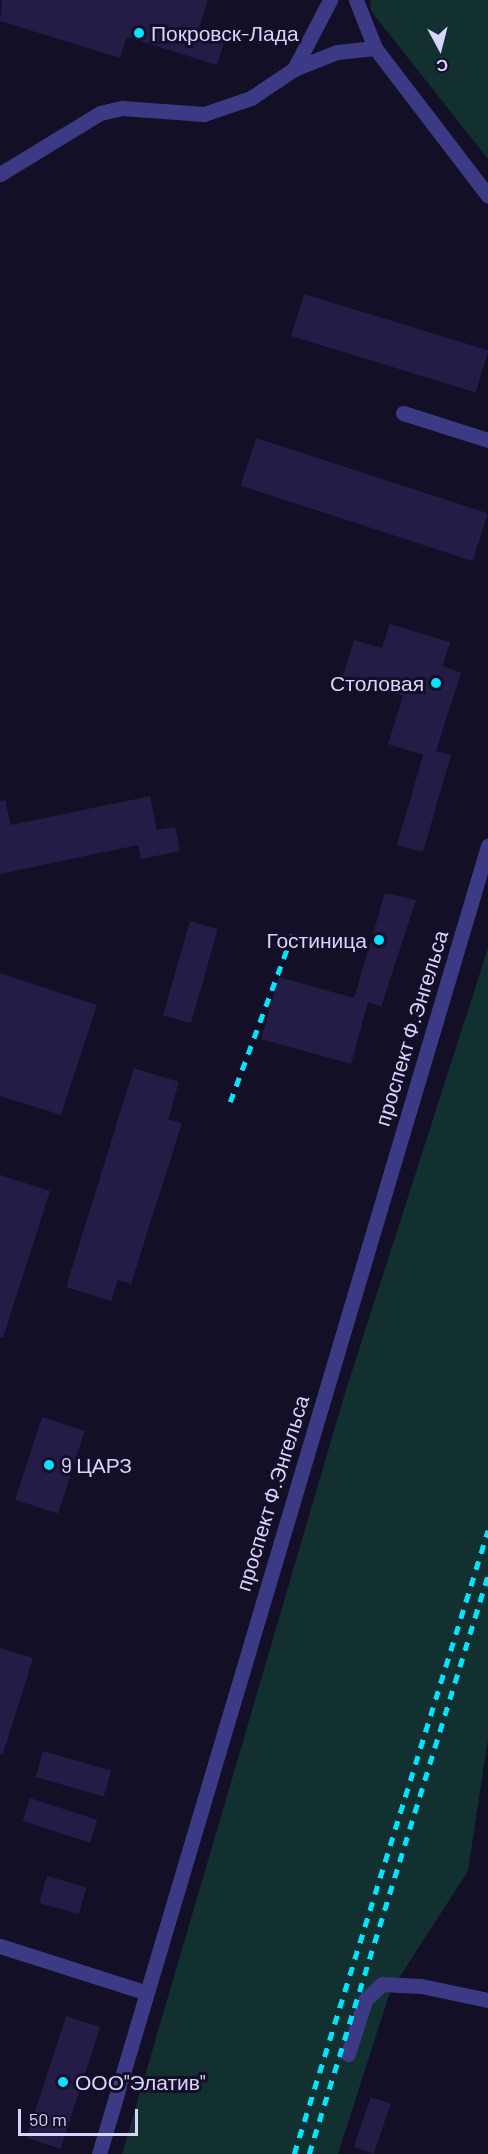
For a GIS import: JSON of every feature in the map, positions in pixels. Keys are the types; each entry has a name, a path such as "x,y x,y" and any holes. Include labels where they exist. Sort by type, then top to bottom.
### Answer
{"street":[{"path":"294,69 330,0"},
{"path":"356,0 375,48 488,196"},
{"path":"0,174 100,113 122,108 204,114 251,98 294,69 338,52 375,48"},
{"path":"403,413 488,440"},
{"name":"проспект Ф.Энгельса","path":"99,2154 144,1992 488,846"},
{"path":"0,1946 144,1992"},
{"path":"348,2054 366,2000 382,1984 421,1986 488,2000"}],"green space":[{"path":"370,0 488,0 488,159 371,11"},
{"path":"488,948 488,1739 468,1871 390,1992 338,2154 122,2154 345,1393"}],"building":[{"name":"Покровск-Лада","path":"2,0 208,0 198,31 225,39 217,65 127,37 120,58 0,21"},
{"path":"304,294 488,350 476,393 291,336"},
{"path":"256,438 488,513 473,561 241,486"},
{"path":"390,624 450,642 443,666 461,673 436,751 451,755 423,852 397,845 423,755 388,744 403,696 343,676 354,640 382,648"},
{"path":"150,796 157,830 175,827 180,851 141,859 138,845 0,874 0,801 5,800 11,825"},
{"path":"385,893 416,900 381,1007 368,1002 351,1064 261,1039 279,977 354,998"},
{"path":"190,921 218,929 191,1023 163,1015"},
{"path":"0,973 97,1005 61,1115 0,1096"},
{"path":"134,1068 179,1082 168,1119 182,1123 131,1284 118,1280 111,1301 66,1287"},
{"path":"0,1175 50,1191 3,1338 0,1337"},
{"name":"9 ЦАРЗ","path":"42,1417 85,1431 58,1514 15,1500"},
{"path":"0,1648 33,1658 3,1754 0,1754"},
{"path":"43,1751 111,1771 104,1797 36,1777"},
{"path":"30,1798 98,1820 90,1843 23,1821"},
{"path":"47,1876 86,1887 79,1914 39,1903"},
{"name":"ООО\"Элатив\"","path":"66,2016 100,2027 61,2149 26,2138"},
{"path":"371,2097 391,2104 374,2154 354,2147"}],"railway":[{"path":"230,1102 295,927"},
{"path":"294,2154 488,1530"},
{"path":"309,2154 488,1575"}],"place":[{"name":"Покровск-Лада","path":"139,33"},
{"name":"Столовая","path":"436,683"},
{"name":"Гостиница","path":"379,940"},
{"name":"9 ЦАРЗ","path":"49,1465"},
{"name":"ООО\"Элатив\"","path":"63,2082"}]}
